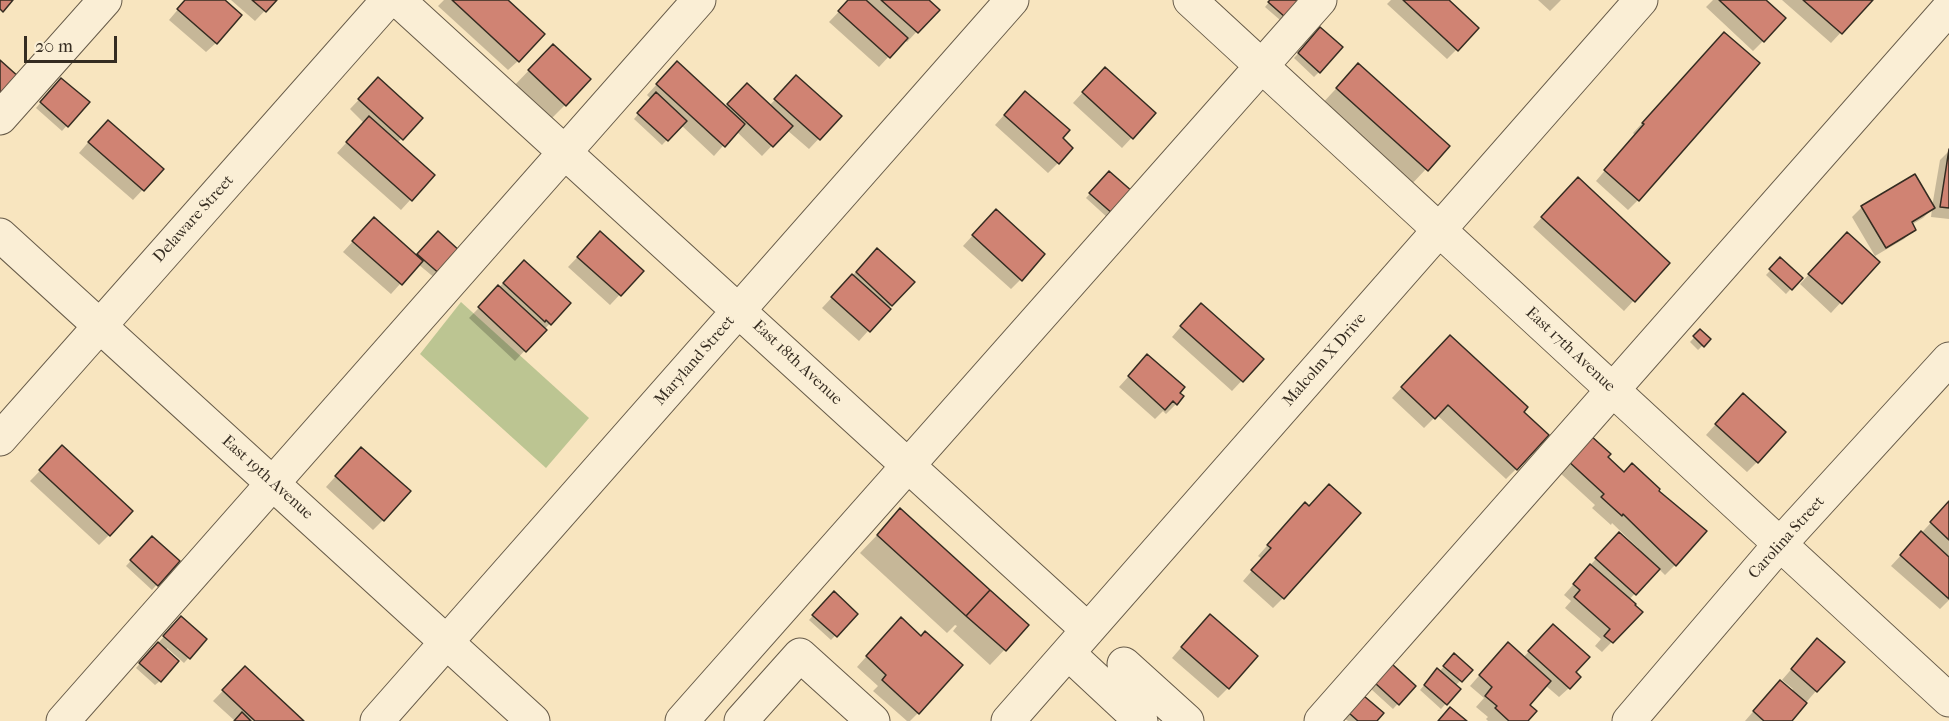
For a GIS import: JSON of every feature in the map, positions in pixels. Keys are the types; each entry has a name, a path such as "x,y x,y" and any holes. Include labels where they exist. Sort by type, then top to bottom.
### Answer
{"street":[{"path":"0,118 105,0"},
{"name":"Delaware Street","path":"0,439 388,0"},
{"name":"East 18th Avenue","path":"398,0 909,466 1078,641 1141,721"},
{"path":"63,721 699,0"},
{"name":"Maryland Street","path":"377,721 1012,0"},
{"name":"East 17th Avenue","path":"1190,0 1949,700"},
{"path":"682,721 1320,0"},
{"name":"Malcolm X Drive","path":"1008,721 1641,0"},
{"path":"1321,721 1949,9"},
{"name":"East 19th Avenue","path":"0,235 533,721"},
{"name":"Carolina Street","path":"1629,721 1780,544 1949,359"},
{"path":"741,721 800,655 873,721"},
{"path":"1124,664 1187,721"},
{"path":"1938,721 1949,709"}],"green space":[{"path":"461,302 589,418 546,468 420,354"}],"building":[{"path":"0,0 13,0 3,12 0,9"},
{"path":"185,0 225,0 242,15 217,44 177,9"},
{"path":"252,0 277,0 266,12"},
{"path":"452,0 508,0 545,34 519,62"},
{"path":"848,0 866,0 908,38 890,58 838,11"},
{"path":"881,0 929,0 940,10 918,33"},
{"path":"1270,0 1300,0 1285,17 1268,2"},
{"path":"1403,0 1449,0 1479,28 1458,51"},
{"path":"1719,0 1766,0 1786,18 1764,42"},
{"path":"1803,0 1873,0 1842,34"},
{"path":"1320,27 1343,47 1320,73 1298,53"},
{"path":"1724,32 1760,63 1639,201 1604,170 1644,124 1642,123"},
{"path":"553,44 591,79 566,106 528,70"},
{"path":"0,60 20,78 0,101"},
{"path":"677,61 745,124 725,147 656,84"},
{"path":"1358,63 1450,146 1428,171 1336,88"},
{"path":"1105,67 1156,113 1133,139 1082,92"},
{"path":"796,75 842,116 820,140 774,99"},
{"path":"378,77 423,118 403,140 358,99"},
{"path":"61,78 90,102 68,127 40,102"},
{"path":"747,83 793,126 773,147 727,104"},
{"path":"1025,91 1070,130 1063,138 1073,148 1059,164 1004,115"},
{"path":"656,92 687,121 668,141 637,113"},
{"path":"369,116 435,175 412,201 346,142"},
{"path":"108,120 164,169 144,191 88,142"},
{"path":"1949,149 1949,208 1940,207"},
{"path":"1109,171 1133,192 1113,214 1089,193"},
{"path":"1915,174 1935,208 1912,222 1916,230 1886,248 1861,206"},
{"path":"1578,177 1670,263 1635,302 1541,217"},
{"path":"996,209 1045,254 1022,281 972,235"},
{"path":"374,217 423,261 402,285 352,241"},
{"path":"438,231 462,253 442,276 417,254"},
{"path":"600,231 644,271 621,296 577,257"},
{"path":"1847,232 1880,262 1842,304 1808,274"},
{"path":"877,248 915,282 892,306 856,272"},
{"path":"1780,257 1803,278 1792,290 1769,269"},
{"path":"524,260 571,303 551,325 503,283"},
{"path":"852,274 891,309 870,332 831,297"},
{"path":"498,285 547,330 526,352 478,307"},
{"path":"1201,303 1264,359 1243,382 1180,326"},
{"path":"1700,329 1711,339 1704,347 1693,336"},
{"path":"1450,335 1528,407 1524,412 1549,435 1517,470 1448,405 1435,419 1401,387"},
{"path":"1147,354 1185,387 1180,393 1184,396 1177,405 1173,401 1165,410 1128,376"},
{"path":"1743,393 1786,432 1758,463 1715,424"},
{"path":"1590,435 1611,454 1608,457 1624,472 1632,463 1660,489 1659,491 1707,531 1676,566 1623,514 1622,516 1601,497 1604,494 1567,460"},
{"path":"62,445 133,511 110,536 39,470"},
{"path":"361,447 411,491 384,521 335,476"},
{"path":"1329,484 1361,513 1284,599 1251,570 1271,548 1267,545 1305,502 1309,506"},
{"path":"1949,501 1949,540 1930,522"},
{"path":"900,508 990,590 966,616 877,535"},
{"path":"1921,531 1949,557 1949,599 1900,555"},
{"path":"1619,532 1660,569 1636,595 1595,558"},
{"path":"152,536 180,561 158,586 130,560"},
{"path":"1590,564 1643,612 1613,643 1604,636 1610,629 1574,597 1580,590 1573,584"},
{"path":"990,590 1029,625 1006,651 966,616"},
{"path":"834,591 858,614 837,637 812,615"},
{"path":"1210,614 1258,656 1229,689 1181,647"},
{"path":"181,616 207,639 190,659 163,636"},
{"path":"901,617 921,636 925,631 963,665 919,714 882,680 886,675 866,656"},
{"path":"1553,624 1590,657 1576,672 1581,677 1570,689 1528,651"},
{"path":"1817,638 1845,662 1817,692 1791,669"},
{"path":"158,642 179,661 161,682 139,663"},
{"path":"1508,642 1551,681 1530,705 1537,711 1528,721 1509,721 1495,708 1497,706 1485,696 1492,687 1479,675"},
{"path":"1454,653 1473,670 1462,682 1443,666"},
{"path":"1392,664 1416,686 1399,705 1375,683"},
{"path":"245,666 304,721 255,721 222,690"},
{"path":"1437,668 1461,689 1447,705 1424,685"},
{"path":"1780,680 1807,703 1792,721 1764,721 1753,711"},
{"path":"1364,696 1384,713 1377,721 1358,721 1349,713"},
{"path":"1450,707 1467,721 1438,721"},
{"path":"242,712 251,721 234,721"}]}
